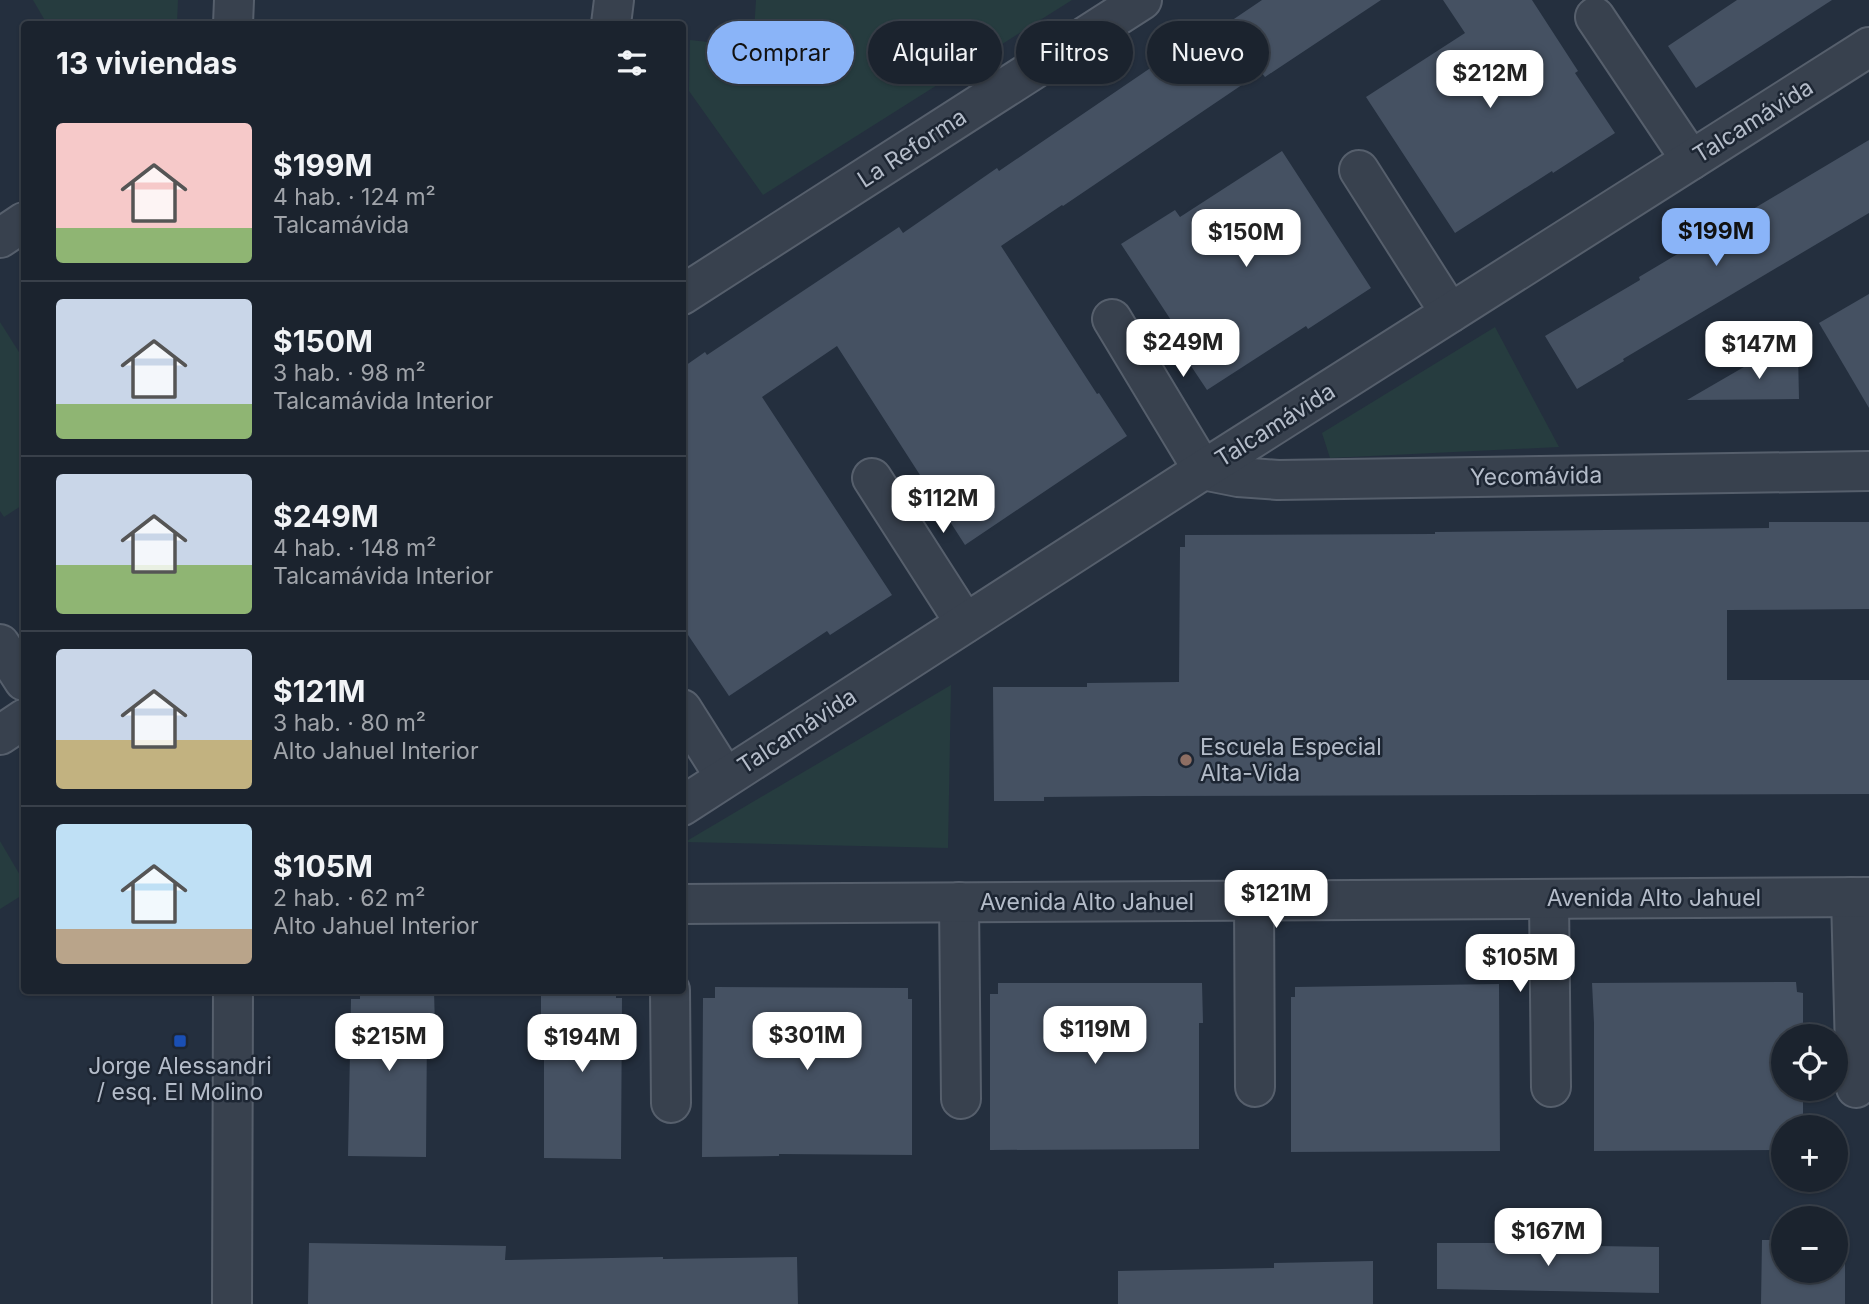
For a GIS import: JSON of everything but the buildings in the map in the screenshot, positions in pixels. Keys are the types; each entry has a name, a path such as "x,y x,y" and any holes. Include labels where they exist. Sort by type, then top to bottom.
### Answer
{"street":[{"path":"233,0 233,21"},
{"path":"611,21 614,0"},
{"name":"La Reforma","path":"686,292 1142,0"},
{"path":"1595,17 1691,160"},
{"name":"Talcamávida","path":"686,803 1203,470 1869,47"},
{"path":"1359,170 1450,313"},
{"path":"0,238 21,224"},
{"path":"1112,319 1203,470"},
{"name":"Yecomávida","path":"1203,470 1278,481 1869,471"},
{"path":"872,478 965,623"},
{"path":"0,644 21,676"},
{"path":"686,715 725,777"},
{"path":"0,735 21,721"},
{"path":"1856,1088 1860,897"},
{"name":"Avenida Alto Jahuel","path":"686,904 1860,897"},
{"path":"1549,899 1551,1087"},
{"path":"1254,901 1255,1087"},
{"path":"959,902 961,1098"},
{"path":"232,1304 233,994"},
{"path":"670,994 671,1103"}],"green space":[{"path":"33,0 178,0 177,21 45,21"},
{"path":"756,0 1072,0 1039,21 1016,21 1016,35 1002,44 1002,21 868,21 868,84 939,84 763,195 689,91 690,40 707,42 707,84 854,84 854,21 755,21"},
{"path":"0,322 21,355 21,506 4,517 0,511"},
{"path":"1495,327 1559,447 1330,458 1322,433"},
{"path":"951,685 948,848 686,841"},
{"path":"0,841 21,877 21,896 0,909"}],"place":[{"name":"Escuela Especial Alta-Vida","path":"1186,760"},
{"name":"Jorge Alessandri / esq. El Molino","path":"180,1041"}]}
